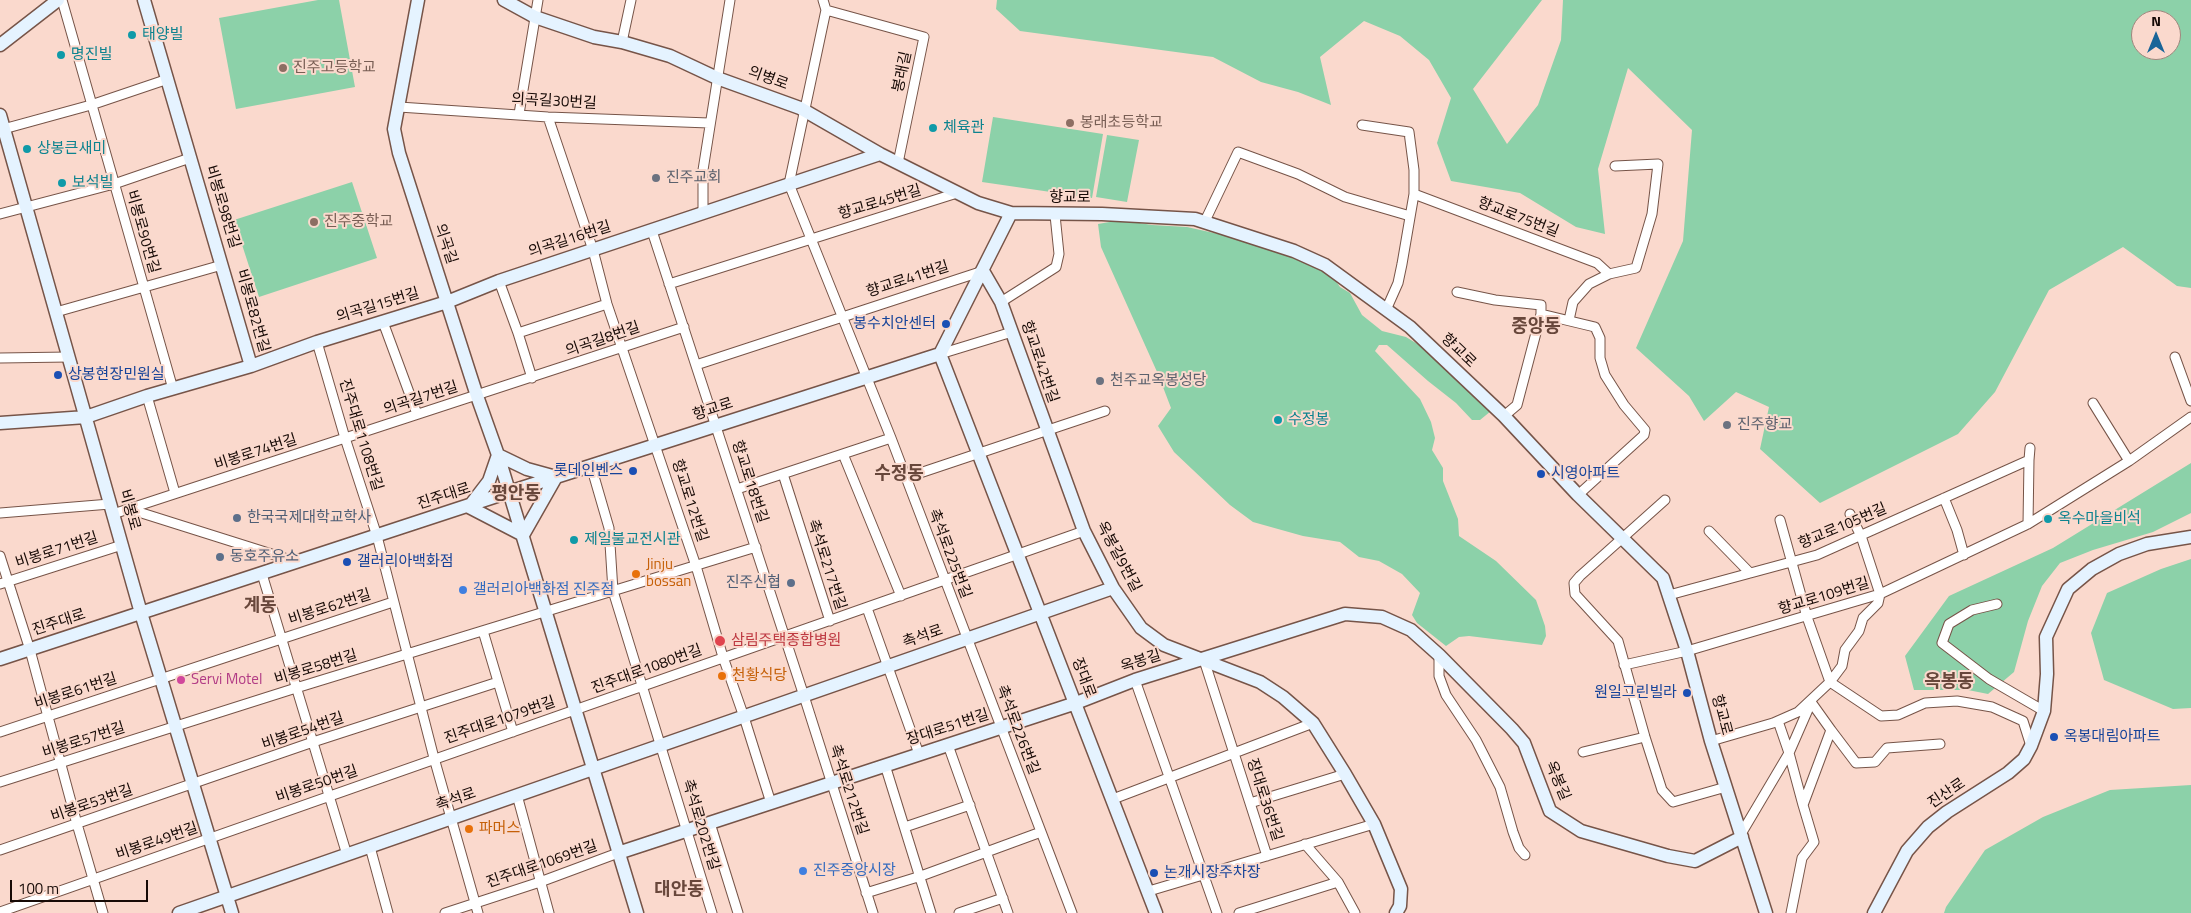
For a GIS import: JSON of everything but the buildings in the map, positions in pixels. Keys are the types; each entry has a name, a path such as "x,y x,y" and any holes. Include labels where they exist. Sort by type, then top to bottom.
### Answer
{"street":[{"path":"0,45 5,36 60,0 114,184"},
{"name":"비봉로98번길","path":"144,0 222,265"},
{"name":"의곡길","path":"418,0 394,129 399,153 509,492"},
{"name":"의병로","path":"504,0 535,16 594,37 622,42 670,56 717,78 800,108 850,135 880,154 957,193 978,203 1011,213"},
{"path":"519,114 538,0"},
{"path":"622,42 631,0"},
{"path":"703,213 703,170 730,0"},
{"path":"789,184 806,112 826,10 823,0"},
{"name":"봉래길","path":"826,10 924,37 898,163"},
{"path":"2,130 91,105 168,79"},
{"name":"의곡길30번길","path":"399,107 548,117 709,123"},
{"name":"비봉로","path":"0,115 2,130 26,207 141,613 232,913"},
{"name":"향교로12번길","path":"548,117 744,717"},
{"path":"1362,125 1409,132 1414,170 1414,194 1398,283 1392,292 1386,310"},
{"path":"1205,221 1238,152 1298,174 1345,197 1410,216"},
{"name":"의곡길16번길","path":"447,302 499,281 880,154"},
{"name":"비봉로98번길","path":"0,214 114,184 190,158"},
{"path":"1569,320 1573,302 1589,284 1609,274 1636,268 1652,214 1658,164 1616,166"},
{"name":"비봉로90번길","path":"114,184 143,288"},
{"name":"촉석로225번길","path":"789,184 891,438 967,639"},
{"name":"향교로45번길","path":"669,284 957,193"},
{"name":"향교로75번길","path":"1414,194 1598,263 1609,274"},
{"path":"940,354 1011,213"},
{"name":"향교로","path":"1011,213 1129,215 1205,221 1294,251 1325,265 1368,294 1410,327 1504,416 1578,495 1663,578 1687,652 1711,741 1766,913"},
{"path":"1001,302 1056,267 1059,254 1055,215"},
{"name":"향교로18번길","path":"652,231 785,637"},
{"name":"비봉로90번길","path":"56,312 222,265"},
{"name":"비봉로82번길","path":"222,265 251,366"},
{"name":"향교로42번길","path":"983,271 1001,302 1046,432"},
{"name":"향교로41번길","path":"696,365 983,271"},
{"path":"499,281 532,378"},
{"path":"143,288 173,389"},
{"path":"1457,292 1495,300 1540,305 1541,314 1517,405 1504,416"},
{"name":"의곡길15번길","path":"318,342 447,302"},
{"path":"518,333 608,304"},
{"path":"1541,314 1595,328 1600,338 1600,358 1605,375 1624,404 1645,430 1644,435 1578,495"},
{"path":"382,322 417,414"},
{"name":"의곡길8번길","path":"477,396 684,327"},
{"path":"940,354 1012,332"},
{"name":"비봉로82번길","path":"0,424 86,417 147,396 251,366 318,342"},
{"name":"진주대로1108번길","path":"318,342 345,438 377,536 434,758 478,913"},
{"name":"향교로","path":"509,492 940,354"},
{"name":"장대로","path":"940,354 1156,913"},
{"path":"0,358 69,357"},
{"path":"2175,357 2191,401"},
{"path":"147,396 176,493"},
{"name":"의곡길7번길","path":"345,438 477,396"},
{"path":"2093,403 2129,461"},
{"path":"905,478 1105,412"},
{"name":"향교로109번길","path":"1624,665 1687,652 1880,594 2028,524 2129,461 2191,417"},
{"name":"옥봉길9번길","path":"1046,432 1084,531 1113,588 1141,628 1164,645 1260,682 1283,697 1313,724 1374,824 1401,889 1400,906 1396,913"},
{"name":"비봉로74번길","path":"0,514 129,509 345,438"},
{"path":"737,489 891,438"},
{"path":"2028,524 2030,448"},
{"path":"843,454 901,596"},
{"path":"498,455 527,469 556,477 523,536 469,507 489,481 498,455"},
{"name":"향교로105번길","path":"1670,595 1817,555 2029,460"},
{"name":"촉석로202번길","path":"590,466 609,528 613,591 712,913"},
{"name":"촉석로217번길","path":"783,474 830,621 867,608 919,754"},
{"path":"509,492 637,913"},
{"name":"진주대로","path":"0,659 469,507 509,492"},
{"path":"1944,498 1957,530 1964,555"},
{"path":"1665,500 1574,583 1575,594 1618,641 1644,737 1662,790 1673,802 1726,787"},
{"path":"129,509 297,562"},
{"path":"1711,741 1778,721 1798,712 1811,702 1842,666 1845,650 1860,630 1863,618 1878,603 1880,594 1861,536 1850,514"},
{"path":"1780,520 1807,617 1830,682 1881,716 1898,715 1925,703 1957,701 1992,707 2023,721 2031,746"},
{"path":"867,608 1084,531"},
{"path":"1709,531 1750,573"},
{"name":"진산로","path":"1874,913 1907,851 1928,827 1947,812 2008,773 2024,759 2044,711 2047,674 2046,637 2068,589 2092,569 2119,554 2147,544 2191,537"},
{"name":"비봉로71번길","path":"4,582 122,545"},
{"name":"비봉로58번길","path":"176,726 756,547"},
{"path":"0,556 4,582 30,650 103,913"},
{"path":"262,574 346,855"},
{"name":"촉석로","path":"179,913 1113,588"},
{"name":"비봉로62번길","path":"161,678 393,602"},
{"path":"1997,604 1972,610 1949,624 1942,642 1989,679 2044,711"},
{"name":"옥봉길","path":"1076,703 1135,680 1204,660 1345,614 1382,617 1411,630 1518,735 1524,743 1550,811 1581,832 1668,856 1695,860 1741,835"},
{"name":"진주대로1080번길","path":"575,710 830,621"},
{"path":"483,631 513,732"},
{"name":"촉석로212번길","path":"785,637 873,913"},
{"name":"촉석로226번길","path":"967,639 1072,913"},
{"path":"1438,655 1439,676 1446,695 1476,740 1500,787 1513,832 1519,848 1525,855"},
{"name":"장대로36번길","path":"1204,660 1267,856"},
{"name":"비봉로61번길","path":"0,732 161,678"},
{"path":"1135,680 1218,913"},
{"name":"비봉로54번길","path":"193,784 313,742 498,682"},
{"path":"1811,702 1856,764 1875,762 1887,748 1940,744"},
{"path":"1741,835 1788,753 1811,702"},
{"name":"장대로51번길","path":"618,853 1076,703"},
{"name":"진주대로1079번길","path":"434,758 575,710"},
{"path":"744,717 771,803"},
{"path":"1778,721 1814,842 1802,858 1791,913"},
{"path":"1113,799 1313,724"},
{"name":"비봉로57번길","path":"0,782 176,726"},
{"path":"1803,805 1831,730"},
{"path":"1583,752 1644,737"},
{"path":"948,745 988,851 1008,913"},
{"name":"비봉로50번길","path":"210,838 434,758"},
{"path":"885,765 931,913"},
{"path":"1250,803 1345,774"},
{"name":"비봉로53번길","path":"0,850 193,784"},
{"path":"517,796 550,913"},
{"path":"905,827 970,805"},
{"path":"710,823 738,913"},
{"name":"장대로36번길","path":"1149,891 1374,824"},
{"path":"866,893 921,876 1041,832"},
{"name":"비봉로49번길","path":"0,912 210,838"},
{"name":"장대로36번길","path":"1306,844 1338,882 1355,913"},
{"path":"370,847 388,913"},
{"name":"진주대로1069번길","path":"445,913 540,882 618,853"},
{"path":"1238,913 1338,882"},
{"path":"958,913 1003,898"}],"green space":[{"path":"318,0 339,0 355,87 236,109 219,18"},
{"path":"997,0 1542,0 1473,89 1507,144 1538,105 1561,40 1563,0 2191,0 2191,288 2177,286 2123,247 2049,290 1995,392 1958,434 1820,503 1760,449 1769,407 1736,392 1704,421 1689,396 1636,348 1683,241 1692,130 1628,68 1598,169 1605,234 1576,227 1520,193 1451,181 1437,143 1451,98 1429,60 1400,36 1364,21 1320,57 1331,105 1298,92 1261,82 1213,57 1020,31 996,9"},
{"path":"993,117 1103,134 1092,198 982,182"},
{"path":"1107,135 1139,140 1127,202 1096,197"},
{"path":"352,182 377,258 259,297 234,220"},
{"path":"1121,220 1152,225 1187,227 1223,235 1285,254 1331,274 1340,287 1350,293 1362,315 1382,331 1406,337 1429,351 1491,411 1480,420 1472,420 1456,403 1387,345 1379,345 1375,351 1420,399 1431,422 1435,438 1432,450 1443,468 1443,481 1458,519 1459,536 1496,561 1536,600 1545,626 1546,636 1542,645 1469,636 1459,637 1446,646 1417,623 1412,615 1420,593 1402,574 1379,561 1359,557 1340,542 1303,536 1253,522 1230,505 1174,452 1158,426 1171,408 1158,374 1101,247 1098,224"},
{"path":"2191,463 2191,513 2153,532 2093,550 2060,563 2042,586 2028,621 2014,672 1988,694 1968,690 1914,690 1905,656 1949,596 2053,548"},
{"path":"2191,559 2191,708 2173,709 2104,680 2091,633 2107,593 2161,569"},
{"path":"2191,785 2191,913 1944,913 1946,907 1985,850 2043,817 2110,790"}],"place":[{"name":"태양빌","path":"132,35"},
{"name":"명진빌","path":"61,55"},
{"name":"진주고등학교","path":"283,68"},
{"name":"봉래초등학교","path":"1070,123"},
{"name":"체육관","path":"933,128"},
{"name":"상봉큰새미","path":"27,149"},
{"name":"진주교회","path":"656,178"},
{"name":"보석빌","path":"62,183"},
{"name":"진주중학교","path":"314,222"},
{"name":"봉수치안센터","path":"946,324"},
{"name":"상봉현장민원실","path":"58,375"},
{"name":"천주교옥봉성당","path":"1100,381"},
{"name":"수정봉","path":"1278,420"},
{"name":"진주향교","path":"1727,425"},
{"name":"롯데인벤스","path":"633,471"},
{"name":"시영아파트","path":"1541,474"},
{"name":"한국국제대학교학사","path":"237,518"},
{"name":"옥수마을비석","path":"2048,519"},
{"name":"제일불교전시관","path":"574,540"},
{"name":"동호주유소","path":"220,557"},
{"name":"갤러리아백화점","path":"347,562"},
{"name":"Jinju bossan","path":"636,574"},
{"name":"진주신협","path":"791,583"},
{"name":"갤러리아백화점 진주점","path":"463,590"},
{"name":"삼림주택종합병원","path":"720,641"},
{"name":"천황식당","path":"722,676"},
{"name":"Servi Motel","path":"181,680"},
{"name":"원일그린빌라","path":"1687,693"},
{"name":"옥봉대림아파트","path":"2054,737"},
{"name":"파머스","path":"469,829"},
{"name":"진주중앙시장","path":"803,871"},
{"name":"논개시장주차장","path":"1154,873"}],"district":[{"name":"중앙동","path":"1536,328"},
{"name":"수정동","path":"899,475"},
{"name":"평안동","path":"516,495"},
{"name":"계동","path":"260,607"},
{"name":"옥봉동","path":"1949,683"},
{"name":"대안동","path":"679,891"}]}
